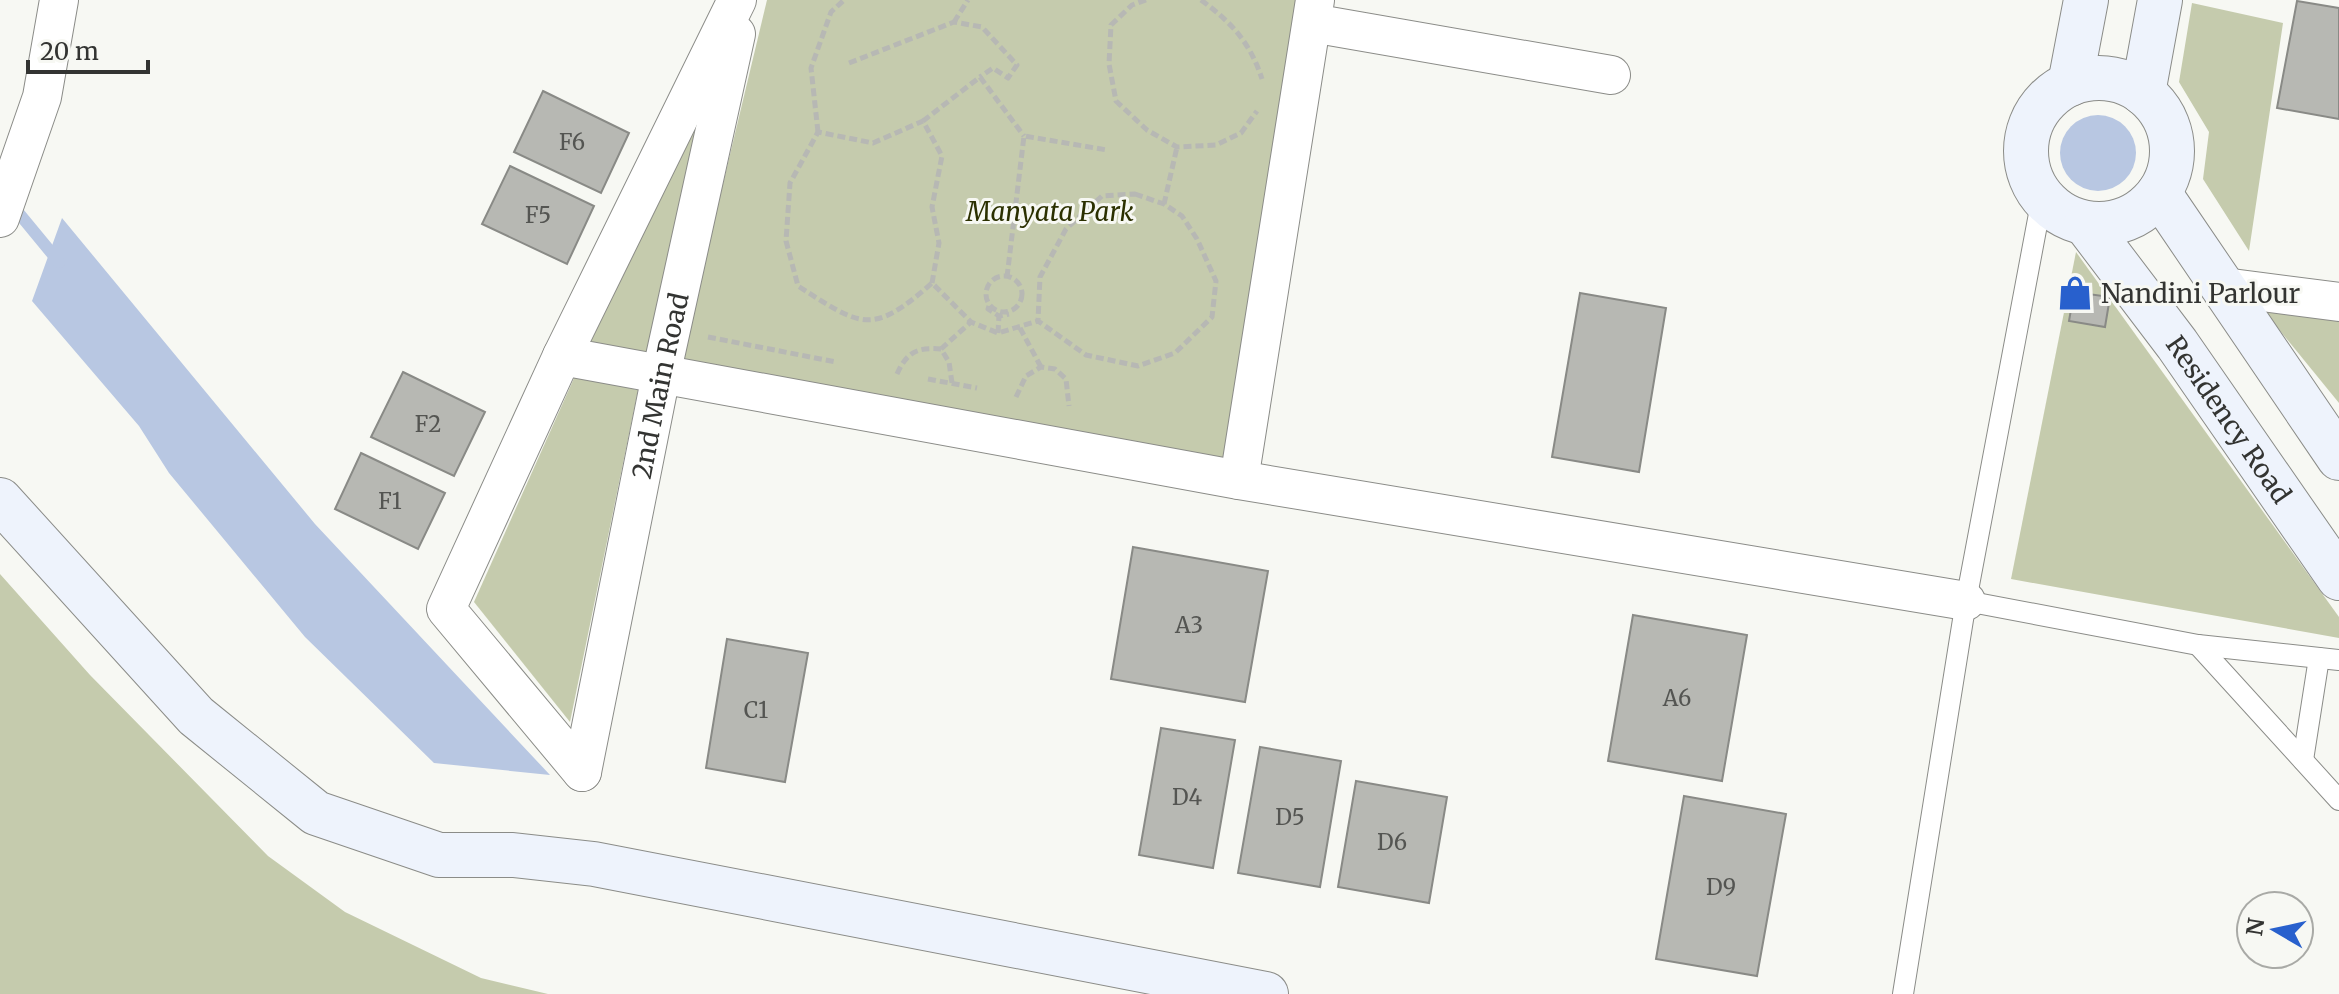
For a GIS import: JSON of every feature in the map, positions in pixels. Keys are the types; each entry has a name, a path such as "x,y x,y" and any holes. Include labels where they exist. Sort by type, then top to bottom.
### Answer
{"street":[{"path":"0,218 42,97 59,0"},
{"path":"737,0 562,356 1239,480 1966,601"},
{"name":"2nd Main Road","path":"562,356 446,609 582,772 661,375 743,0"},
{"path":"2070,84 2086,0"},
{"path":"2143,93 2160,0"},
{"path":"1239,480 1313,11 1611,75"},
{"path":"2108,78 2143,93 2159,109 2169,129 2172,151 2169,174 2159,193 2145,209 2127,219 2107,225 2069,219 2042,198 2031,178 2025,156 2027,134 2043,104 2070,84 2108,78"},
{"path":"2159,193 2339,458"},
{"name":"Residency Road","path":"2086,224 2177,344 2339,578"},
{"path":"2224,287 2339,302"},
{"path":"0,500 196,716 316,813 439,855 513,855 557,859 1266,994"}],"lane":[{"path":"1903,994 1966,601 2042,198"},
{"path":"1966,601 2198,645 2329,659 2303,760"},
{"path":"2198,645 2339,800"}],"path":[{"path":"844,0 831,12 811,68 818,132 790,183 786,241 798,286 847,318 875,320 900,311 932,283 939,243 932,207 942,156 923,121"},
{"path":"954,22 968,0"},
{"path":"1146,0 1132,5 1111,25 1109,64 1116,101 1147,130 1177,147 1216,145 1241,133 1258,109"},
{"path":"1201,0 1233,23 1254,54 1263,82"},
{"path":"818,132 873,143 923,121 993,68 1008,78 1017,65 982,27 954,22 849,63"},
{"path":"980,77 1024,136 1007,277"},
{"path":"1024,136 1107,150"},
{"path":"1164,204 1177,147"},
{"path":"1135,194 1164,204 1182,216 1197,239 1216,281 1212,317 1175,353 1138,366 1086,355 1038,321 1040,277 1066,229 1102,196 1135,194"},
{"path":"998,277 1015,281 1021,296 1012,314 999,316 988,309 989,306 987,289 998,277"},
{"path":"932,283 971,322 998,333 1038,321"},
{"path":"989,306 996,311 1012,310"},
{"path":"998,333 999,316"},
{"path":"897,374 905,356 921,347 941,349 971,322"},
{"path":"1020,328 1041,367"},
{"path":"941,349 949,362 952,383"},
{"path":"1016,397 1026,376 1041,367 1055,369 1066,379 1069,406"}],"green space":[{"name":"Manyata Park","path":"767,0 1300,0 1229,459 681,359"},
{"path":"2192,3 2283,23 2249,251 2203,179 2209,132 2179,82"},
{"path":"730,33 654,358 579,345"},
{"path":"2076,252 2339,617 2339,638 2011,579"},
{"path":"2259,305 2339,318 2339,403"},
{"path":"575,376 638,390 570,722 474,602"},
{"path":"0,574 90,675 268,856 345,912 481,978 548,994 0,994"}],"water":[{"path":"2098,115 2112,118 2125,126 2133,139 2136,153 2133,167 2125,180 2112,188 2098,191 2084,188 2071,180 2063,167 2060,153 2063,139 2071,126 2084,118"},
{"path":"62,218 315,524 550,775 434,763 305,637 169,473 139,426 32,301"}],"building":[{"path":"2297,1 2339,8 2339,119 2277,108"},
{"path":"543,91 629,133 601,193 514,152"},
{"path":"510,166 594,206 567,264 482,224"},
{"path":"2074,292 2110,297 2105,327 2069,321"},
{"path":"1580,293 1666,308 1639,472 1552,457"},
{"path":"403,372 485,412 454,476 371,437"},
{"path":"361,453 445,493 418,549 335,509"},
{"path":"1133,547 1268,571 1245,702 1111,679"},
{"path":"1633,615 1747,635 1722,781 1608,761"},
{"path":"727,639 808,653 785,782 706,768"},
{"path":"1161,728 1235,740 1213,868 1139,855"},
{"path":"1260,747 1341,761 1320,887 1238,873"},
{"path":"1356,781 1447,797 1429,903 1338,887"},
{"path":"1684,796 1786,814 1757,976 1656,959"}],"waterway":[{"path":"12,205 59,262"}],"place":[{"name":"Nandini Parlour","path":"2075,293"}]}
